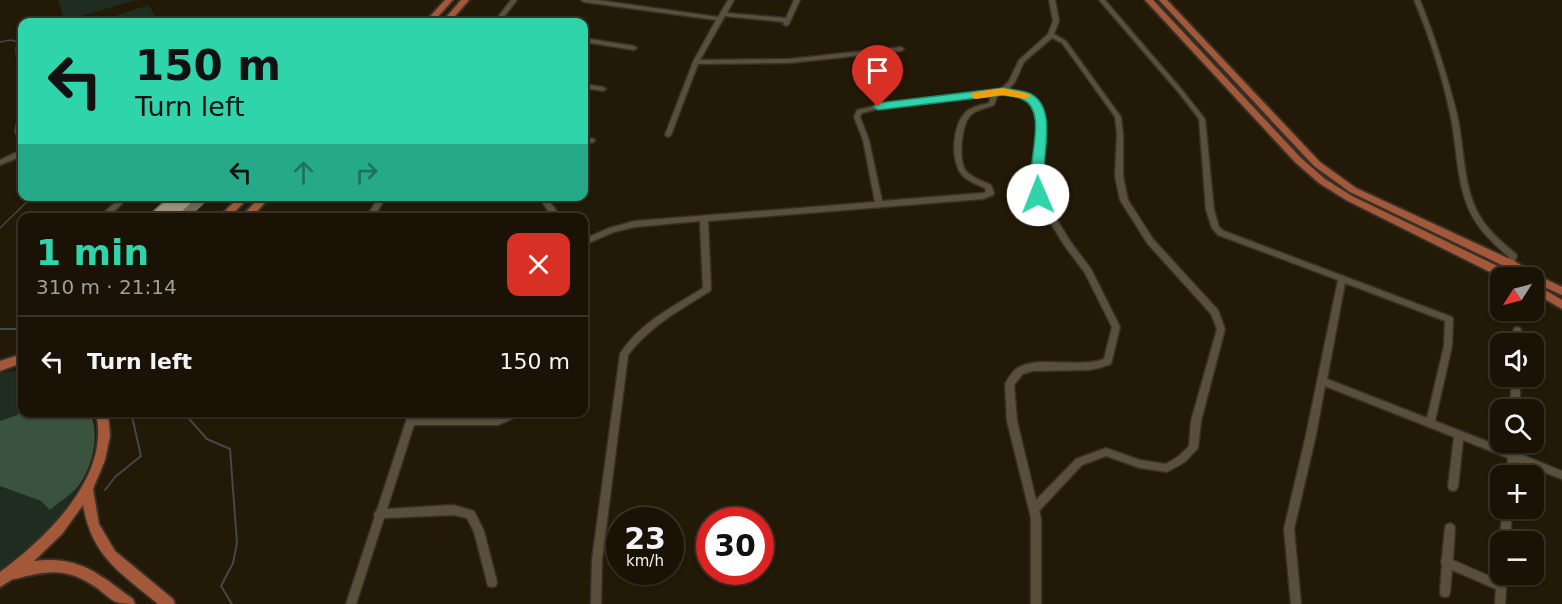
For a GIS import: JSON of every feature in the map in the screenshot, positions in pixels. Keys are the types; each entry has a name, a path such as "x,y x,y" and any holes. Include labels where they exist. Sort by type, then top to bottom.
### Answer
{"main road":[{"path":"433,18 449,0"},
{"path":"449,18 465,0"},
{"path":"1149,0 1298,160 1322,182 1490,267"},
{"path":"1162,0 1317,164 1337,180 1515,267"},
{"path":"228,213 241,201"},
{"path":"250,213 262,201"},
{"path":"1544,283 1562,291"},
{"path":"1544,294 1562,305"},
{"path":"0,366 18,360"},
{"path":"0,366 18,365"},
{"path":"3,578 54,533 87,489 99,462 104,437 102,417"},
{"path":"87,489 93,525 110,555 168,604"},
{"path":"3,578 43,566 60,565 80,569 128,604"}],"street":[{"path":"500,18 514,0"},
{"path":"584,0 786,23 797,0"},
{"path":"668,135 696,62 731,0"},
{"path":"588,240 612,230 635,224 983,196 990,193 988,187 963,173 958,162 958,138 964,119 970,112 992,104 999,92 1012,82 1021,61 1051,35 1056,16 1052,0"},
{"path":"1102,0 1202,120 1210,210 1216,228 1221,232 1449,319 1448,346 1430,423"},
{"path":"1417,0 1454,117 1464,183 1472,207 1488,233 1513,256 1510,264"},
{"path":"1034,509 1079,462 1106,452 1140,464 1167,468 1182,459 1193,448 1196,421 1221,329 1215,312 1150,241 1124,200 1119,176 1118,117 1064,42 1051,35"},
{"path":"588,41 634,48"},
{"path":"696,62 789,61 901,49"},
{"path":"588,87 603,89"},
{"path":"879,204 866,141 857,117 859,112 878,107 999,92 1027,96 1036,105 1042,122 1035,181 1038,195 1067,243 1088,271 1116,327 1108,361 1099,366 1054,364 1020,370 1009,384 1012,421 1036,518 1036,604"},
{"path":"588,140 592,141"},
{"path":"0,163 18,155"},
{"path":"108,213 121,201"},
{"path":"545,201 554,213"},
{"path":"596,604 597,560 624,354 633,339 666,313 707,289 704,218"},
{"path":"1296,604 1289,529 1342,279"},
{"path":"1322,381 1562,475"},
{"path":"351,604 412,417 498,421 507,417"},
{"path":"1453,488 1459,435"},
{"path":"1512,465 1513,455"},
{"path":"379,514 453,510 470,514 479,531 492,582"},
{"path":"1445,592 1450,528"},
{"path":"1446,562 1490,576"},
{"path":"1500,604 1502,585"}],"green space":[{"path":"58,0 136,0 75,18 64,18"},
{"path":"149,5 156,18 119,18 117,15"},
{"path":"18,371 18,417 92,417 95,429 94,446 89,463 72,497 35,543 0,571 0,373"},
{"path":"17,415 18,417 92,417 93,421 94,450 88,469 73,492 50,510 41,501 0,486 0,421"}],"building":[{"path":"165,201 194,201 181,213 151,213"}],"waterway":[{"path":"0,42 11,40 18,42"},
{"path":"18,42 16,48 18,76"},
{"path":"18,115 15,132 18,139"},
{"path":"0,228 28,201"},
{"path":"0,329 18,329"},
{"path":"105,490 115,477 141,456 132,417"},
{"path":"187,417 207,439 230,449 237,543 233,563 221,586 232,604"}],"slow traffic":[{"path":"975,95 1003,91 1025,96"}],"route":[{"path":"878,107 1003,91 1027,96 1036,105 1042,122 1035,181 1038,195"}]}
